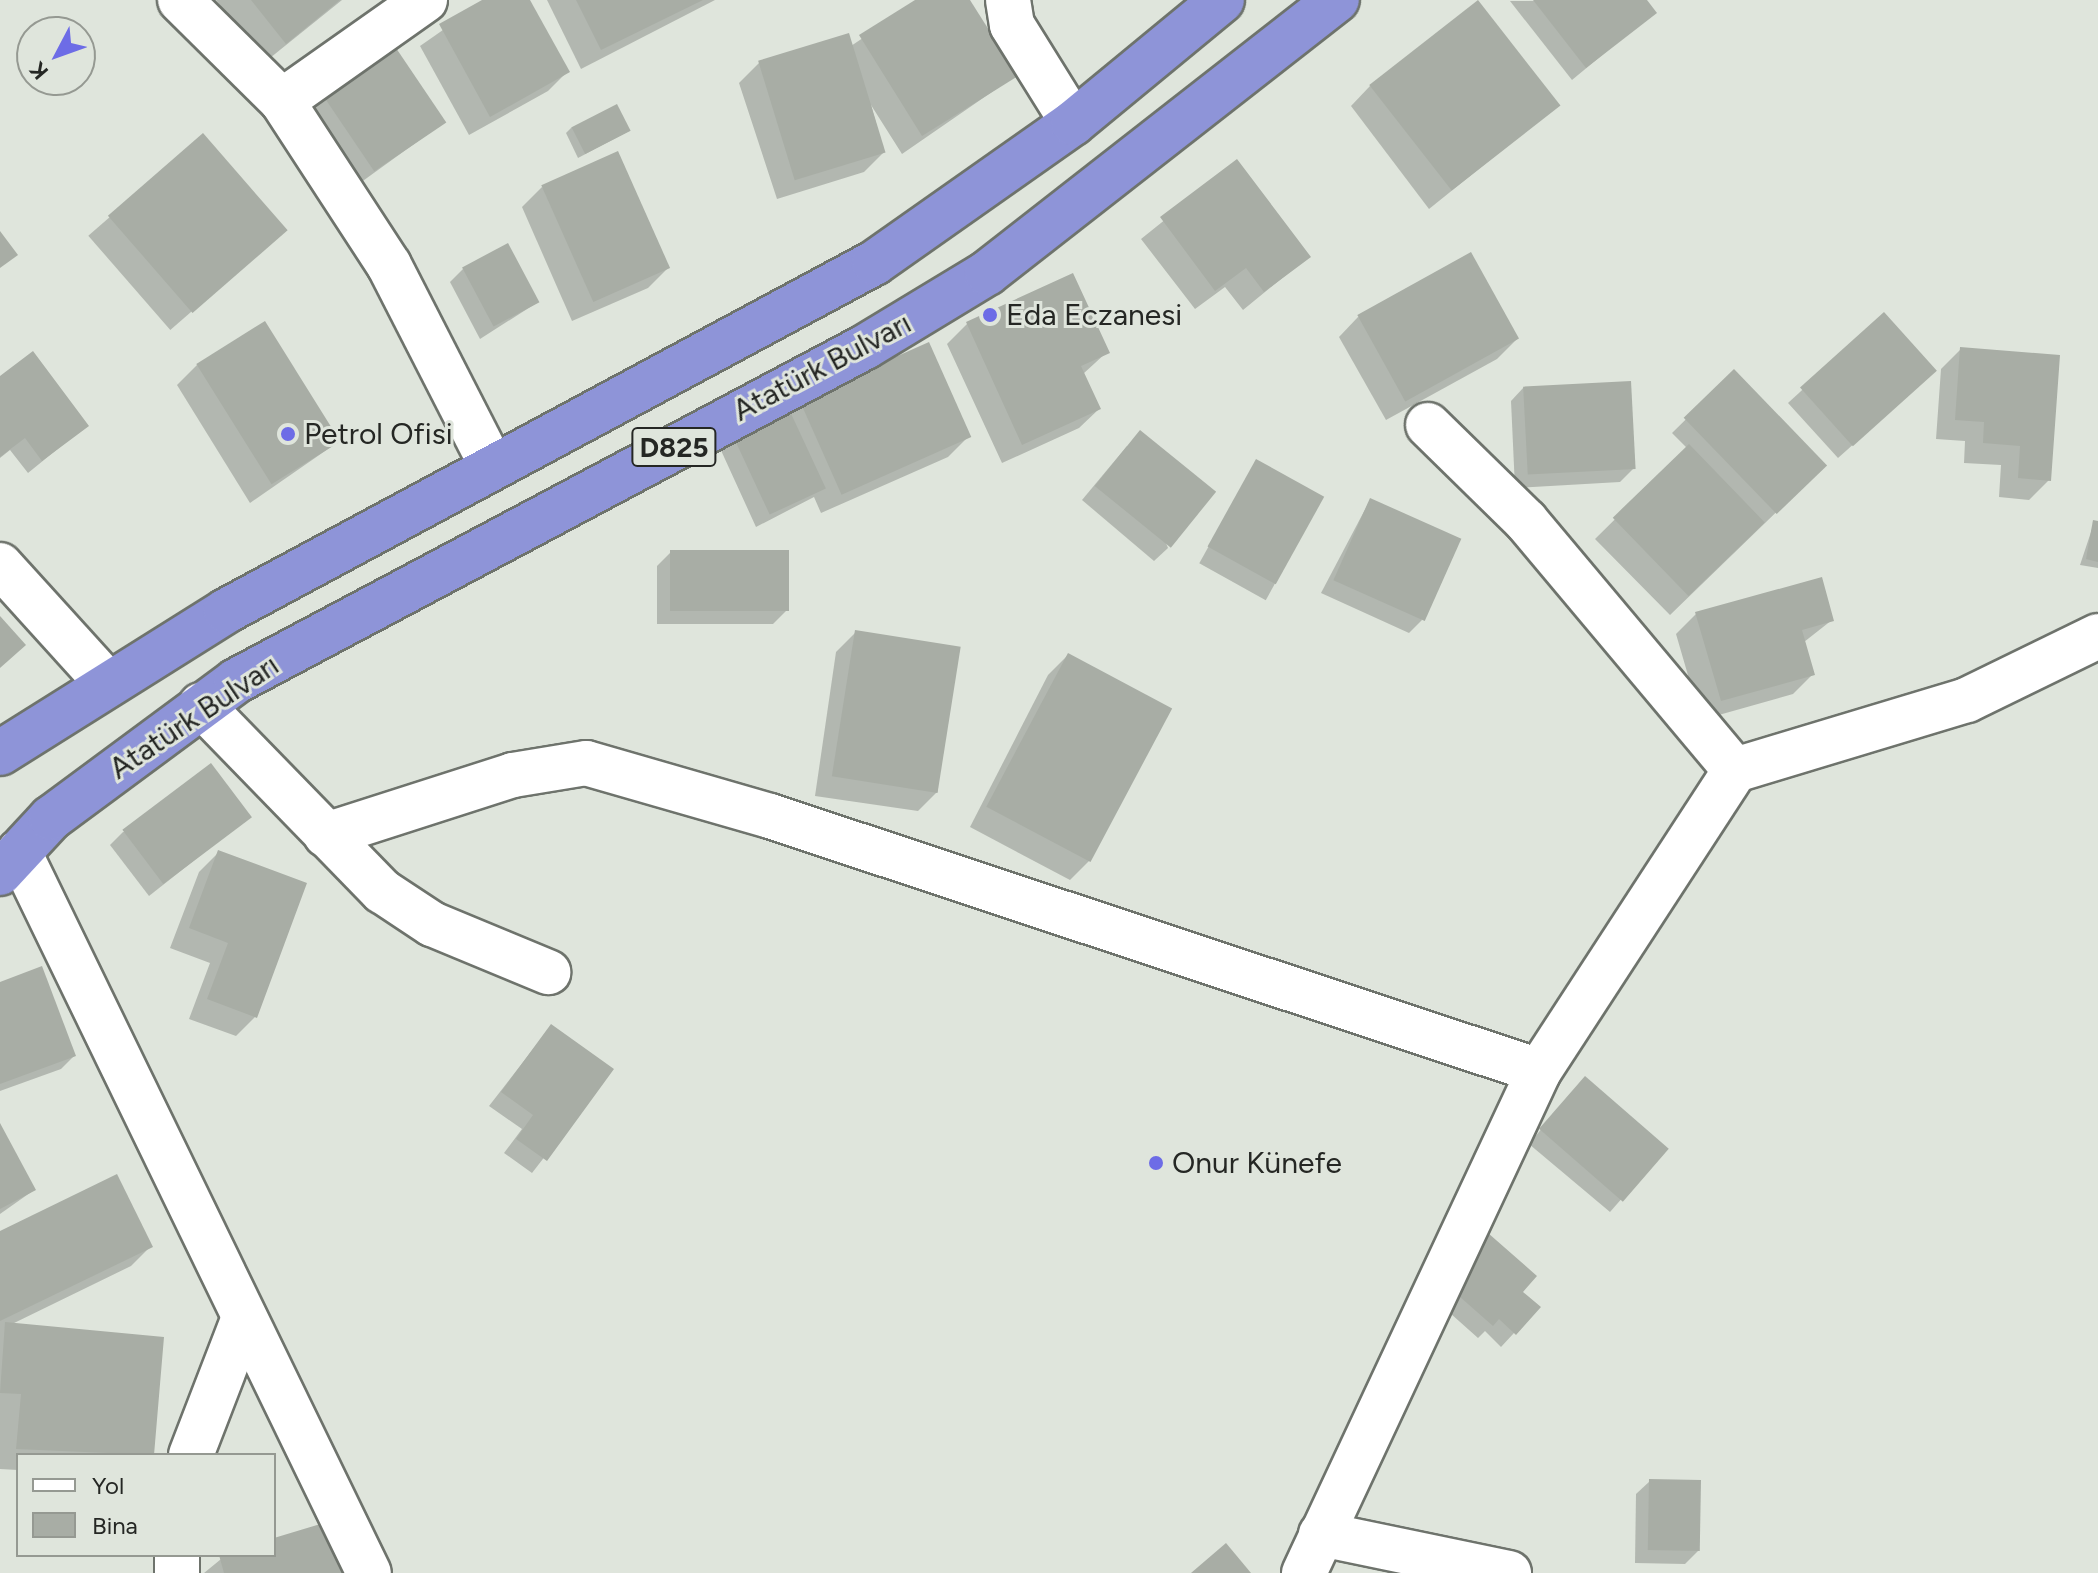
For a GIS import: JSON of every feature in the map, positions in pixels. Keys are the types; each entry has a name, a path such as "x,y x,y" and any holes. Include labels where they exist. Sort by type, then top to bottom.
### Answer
{"highway":[{"name":"D825","path":"0,753 105,681 492,466 874,263 1073,123 1222,0"},
{"name":"Atatürk Bulvarı","path":"10,863 51,818 201,705 476,551 865,347 987,273 1337,0"},
{"path":"444,493 476,551"}],"street":[{"path":"180,0 282,101 389,265 492,466"},
{"path":"282,101 425,0"},
{"path":"1008,0 1012,25 1073,123"},
{"path":"1428,425 1526,521 1735,770"},
{"path":"0,565 105,681"},
{"path":"1509,1573 1313,1554 1539,1071 1735,770 1967,700 2098,636"},
{"path":"201,705 382,891 432,924 548,972"},
{"path":"326,835 513,775 586,763 770,816 1539,1071"},
{"path":"10,863 369,1573"},
{"path":"192,1453 243,1320"}],"building":[{"path":"251,0 340,0 286,44"},
{"path":"482,0 530,0 570,72 490,117 439,24"},
{"path":"576,0 703,0 601,50"},
{"path":"915,0 970,0 1018,76 922,136 859,35"},
{"path":"1478,0 1560,106 1452,191 1369,85"},
{"path":"1533,0 1647,0 1657,13 1586,68"},
{"path":"849,33 886,153 795,180 758,61"},
{"path":"396,48 446,123 374,171 324,97"},
{"path":"617,104 631,131 585,154 572,127"},
{"path":"203,133 288,230 193,313 108,216"},
{"path":"618,151 670,268 593,302 541,185"},
{"path":"1237,159 1311,257 1264,292 1246,268 1215,291 1160,217"},
{"path":"0,231 18,255 0,268"},
{"path":"508,243 539,302 494,327 462,267"},
{"path":"1471,252 1519,339 1405,402 1357,315"},
{"path":"1073,273 1110,353 1081,366 1101,409 1022,445 966,322"},
{"path":"1884,312 1937,371 1853,446 1800,388"},
{"path":"265,321 340,441 272,484 196,364"},
{"path":"929,342 971,437 842,495 799,400"},
{"path":"1960,347 2060,355 2051,481 2018,478 2020,446 1983,443 1984,422 1955,420"},
{"path":"33,351 89,426 42,461 25,438 0,457 0,376"},
{"path":"1734,369 1827,465 1777,514 1684,418"},
{"path":"1631,381 1636,469 1528,475 1523,387"},
{"path":"787,405 826,488 770,515 731,431"},
{"path":"1140,430 1216,492 1171,548 1095,486"},
{"path":"1689,444 1765,522 1688,596 1613,518"},
{"path":"1256,459 1324,497 1276,584 1208,546"},
{"path":"1370,498 1461,539 1425,621 1333,580"},
{"path":"2093,520 2098,521 2098,562 2086,559"},
{"path":"670,550 789,550 789,611 670,611"},
{"path":"1822,577 1834,621 1802,630 1815,675 1721,701 1695,612"},
{"path":"0,616 26,645 0,668"},
{"path":"855,630 961,647 938,793 832,776"},
{"path":"1068,653 1172,708 1090,862 986,807"},
{"path":"211,763 252,817 163,884 122,830"},
{"path":"218,850 307,883 257,1018 207,999 228,943 189,928"},
{"path":"42,966 76,1056 0,1084 0,982"},
{"path":"551,1024 614,1069 547,1161 516,1139 533,1115 501,1092"},
{"path":"1585,1076 1669,1149 1623,1202 1539,1129"},
{"path":"0,1123 36,1190 0,1209"},
{"path":"117,1174 153,1247 0,1321 0,1231"},
{"path":"1488,1233 1537,1276 1523,1292 1541,1307 1516,1335 1499,1319 1493,1326 1443,1282"},
{"path":"5,1322 164,1337 154,1453 16,1449 21,1394 0,1393"},
{"path":"1649,1479 1701,1480 1700,1551 1648,1550"},
{"path":"327,1522 343,1573 224,1573 220,1557 276,1557 276,1537"},
{"path":"1226,1543 1251,1573 1191,1573"}],"place":[{"name":"Eda Eczanesi","path":"990,315"},
{"name":"Petrol Ofisi","path":"288,434"},
{"name":"Onur Künefe","path":"1156,1163"}]}
